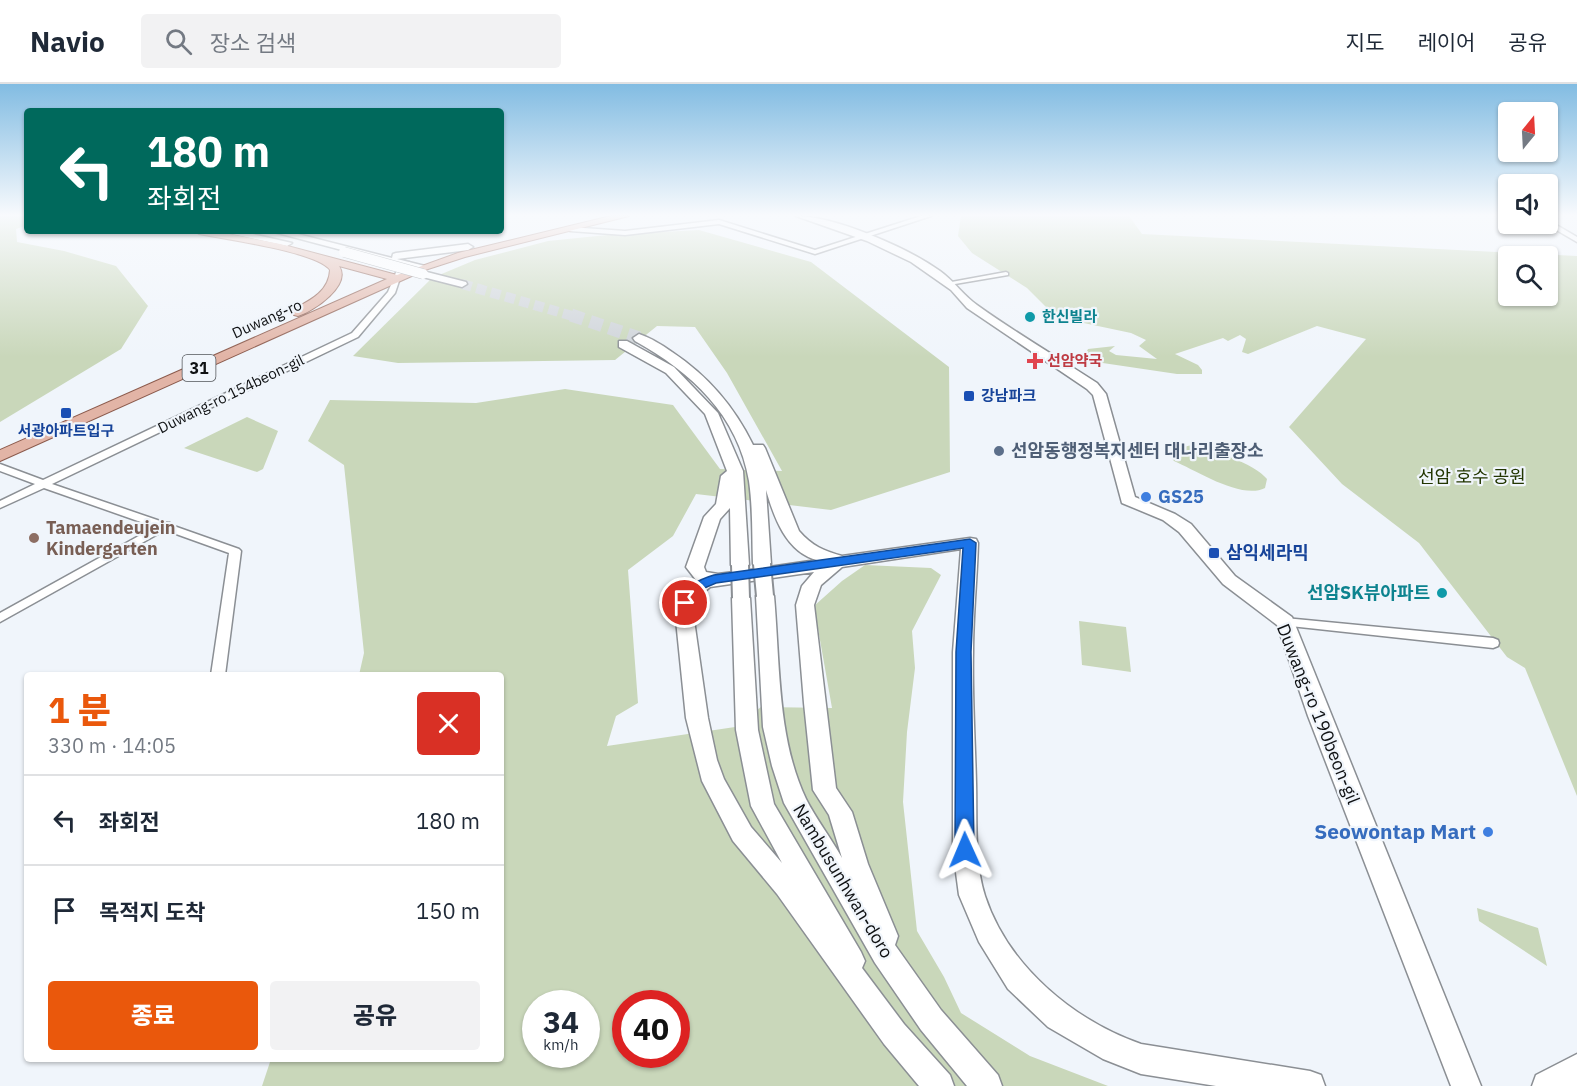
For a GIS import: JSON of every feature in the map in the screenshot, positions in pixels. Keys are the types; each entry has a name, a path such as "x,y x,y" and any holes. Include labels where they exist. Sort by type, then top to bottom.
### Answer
{"main road":[{"path":"291,317 317,301 335,282 336,270 331,263"},
{"path":"340,263 391,276"},
{"path":"349,265 375,263"},
{"path":"380,263 462,284"},
{"path":"396,263 452,288"},
{"path":"417,271 435,263"},
{"name":"Duwang-ro","path":"0,449 291,317 391,276 417,271 440,263"},
{"name":"Duwang-ro 190beon-gil","path":"921,263 950,283 971,306 1092,386 1099,394 1128,500 1169,517 1185,528 1229,580 1285,622 1318,716 1466,1086"},
{"name":"Duwang-ro","path":"0,456 391,276"},
{"name":"Nambusunhwan-doro","path":"639,338 684,365 716,395 729,410 747,447 754,470 762,564 753,597 747,730 763,806 856,969 903,1039 939,1086"},
{"name":"Nambusunhwan-doro","path":"623,344 653,359 684,382 711,412 735,471 740,565 753,597 774,727 783,766 796,803 885,954 931,1020 987,1086"},
{"path":"716,395 729,407 734,418 759,450 794,539 813,555 847,561"},
{"path":"727,448 729,475 724,506 712,517 695,567 700,576 714,579 970,543 963,652 965,850 972,895 988,933 1018,979 1058,1017 1113,1049 1141,1059 1310,1086"},
{"path":"847,561 831,567 816,578 808,591 805,605 825,790 840,812 864,886 887,941 931,1020"},
{"path":"714,579 692,591 688,596 685,610 700,736 713,781 742,834 786,886 888,1025 939,1086"},
{"path":"1547,1086 1577,1069"}],"street":[{"path":"950,283 1006,274"},
{"name":"Duwang-ro 154beon-gil","path":"0,505 355,335 391,293 391,276"},
{"path":"0,467 236,551 218,672"},
{"path":"0,618 166,525"},
{"path":"1285,622 1492,643"}],"green space":[{"path":"0,263 105,263 116,266 148,306 121,349 0,422"},
{"path":"468,263 812,263 949,367 950,472 831,510 696,494 673,536 628,570 638,703 616,716 607,746 735,727 761,707 832,708 814,606 842,581 865,565 931,568 941,575 912,631 915,668 907,732 903,802 917,931 944,977 961,1013 1030,1056 1108,1086 262,1086 270,1062 504,1062 504,672 360,672 364,653 344,465 308,441 330,400 476,403 565,389 673,405 720,469 782,471 727,373 695,327 657,326 615,360 398,363 353,356 432,278"},
{"name":"선암 호수 공원","path":"987,263 1498,263 1498,306 1558,306 1558,263 1577,263 1577,796 1525,668 1507,657 1419,543 1342,484 1289,427 1366,339 1317,326 1248,354 1242,352 1246,339 1240,335 1228,341 1223,338 1175,354 1198,365 1202,370 1202,374 1177,374 1096,362 1084,357 1088,349 1115,346 1109,351 1116,355 1157,359 1139,346 1146,340 1131,333 1079,322 1048,309 1027,288"},
{"path":"247,417 278,431 263,469 257,472 184,448"},
{"path":"1192,445 1210,449 1243,462 1267,479 1265,488 1255,491 1244,490 1220,483 1174,461 1170,456 1171,450"},
{"path":"1079,621 1126,627 1131,672 1082,665"},
{"path":"1477,908 1538,928 1547,966 1479,921"}],"tunnel":[{"path":"462,284 576,317"},
{"path":"571,315 639,338"}],"place":[{"name":"한신빌라","path":"1030,317"},
{"name":"선암약국","path":"1035,361"},
{"name":"강남파크","path":"969,396"},
{"name":"서광아파트입구","path":"66,413"},
{"name":"선암동행정복지센터 대나리출장소","path":"999,451"},
{"name":"GS25","path":"1146,497"},
{"name":"Tamaendeujein Kindergarten","path":"34,538"},
{"name":"삼익세라믹","path":"1214,553"},
{"name":"선암SK뷰아파트","path":"1442,593"},
{"name":"Seowontap Mart","path":"1488,832"}],"route":[{"path":"685,603 688,596 698,586 714,579 970,543 963,652 965,850"}]}
